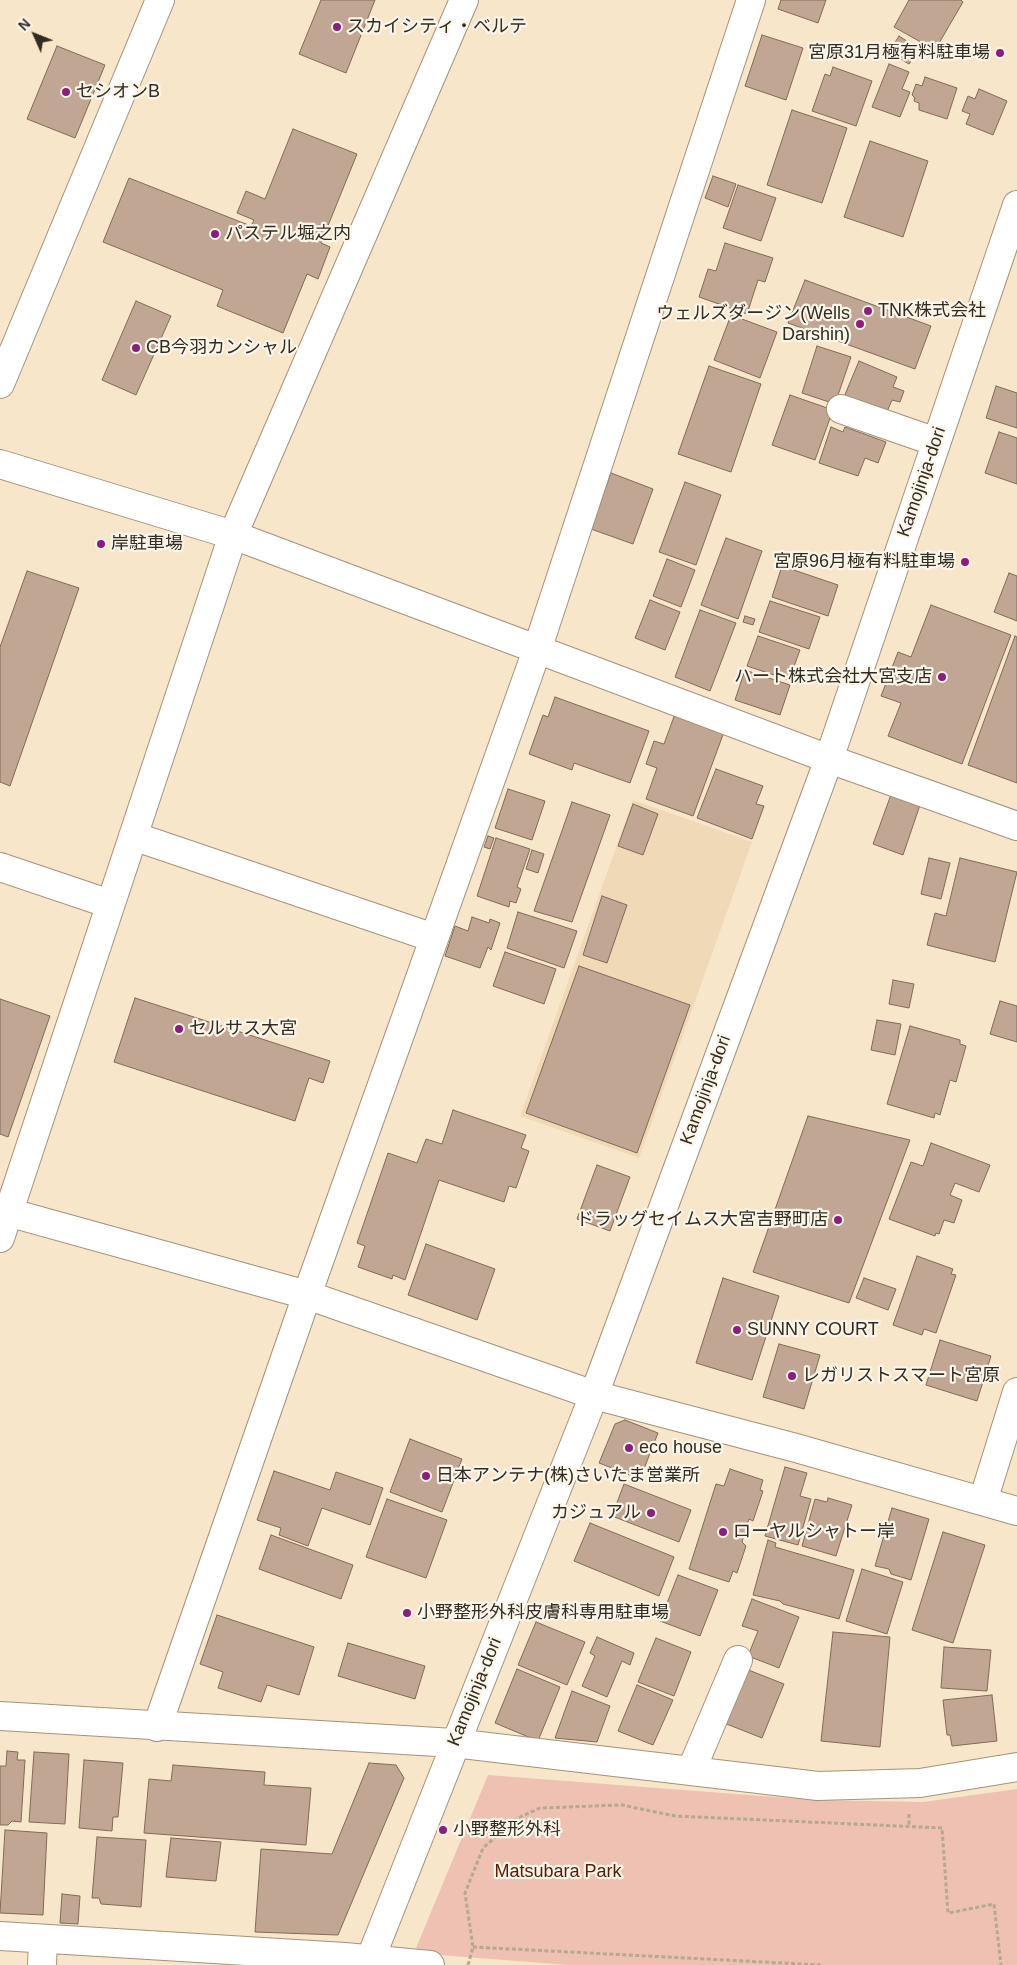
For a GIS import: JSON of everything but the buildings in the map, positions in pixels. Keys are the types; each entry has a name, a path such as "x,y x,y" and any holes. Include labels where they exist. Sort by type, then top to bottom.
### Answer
{"street":[{"path":"0,384 160,0"},
{"path":"0,1238 4,1211 110,904 233,535 464,0"},
{"path":"157,1727 537,650 751,0"},
{"name":"Kamojinja-dori","path":"369,1962 454,1743 594,1395 829,759 1017,204"},
{"path":"841,409 936,442"},
{"path":"0,464 233,535 829,759 1017,826"},
{"path":"133,836 434,938"},
{"path":"0,866 110,904"},
{"path":"4,1211 308,1295 594,1395 796,1448 1017,1511"},
{"path":"983,1501 1017,1392"},
{"path":"691,1771 738,1660"},
{"path":"0,1716 157,1727 454,1743 818,1786 920,1783 1017,1767"},
{"path":"0,1936 43,1952 430,1965"}],"path":[{"path":"468,1965 473,1947 465,1893 484,1848 516,1819 540,1808 622,1805 675,1816 942,1828 948,1913 994,1904 1000,1965"},
{"path":"473,1947 821,1965"}],"shaded area":[{"path":"633,800 752,842 639,1158 520,1116"}],"green space":[{"name":"Matsubara Park","path":"488,1775 814,1800 923,1802 1017,1789 1017,1965 568,1965 414,1953"}],"place":[{"name":"スカイシティ・ベルテ","path":"337,27"},
{"name":"宮原31月極有料駐車場","path":"1000,53"},
{"name":"セシオンB","path":"66,92"},
{"name":"パステル堀之内","path":"215,234"},
{"name":"TNK株式会社","path":"868,311"},
{"name":"ウェルズダージン(Wells Darshin)","path":"860,324"},
{"name":"CB今羽カンシャル","path":"136,348"},
{"name":"岸駐車場","path":"101,544"},
{"name":"宮原96月極有料駐車場","path":"965,562"},
{"name":"ハート株式会社大宮支店","path":"942,677"},
{"name":"セルサス大宮","path":"179,1029"},
{"name":"ドラッグセイムス大宮吉野町店","path":"838,1220"},
{"name":"SUNNY COURT","path":"737,1330"},
{"name":"レガリストスマート宮原","path":"792,1376"},
{"name":"eco house","path":"629,1448"},
{"name":"日本アンテナ(株)さいたま営業所","path":"426,1476"},
{"name":"カジュアル","path":"651,1513"},
{"name":"ローヤルシャトー岸","path":"723,1532"},
{"name":"小野整形外科皮膚科専用駐車場","path":"407,1613"},
{"name":"小野整形外科","path":"443,1830"}]}
